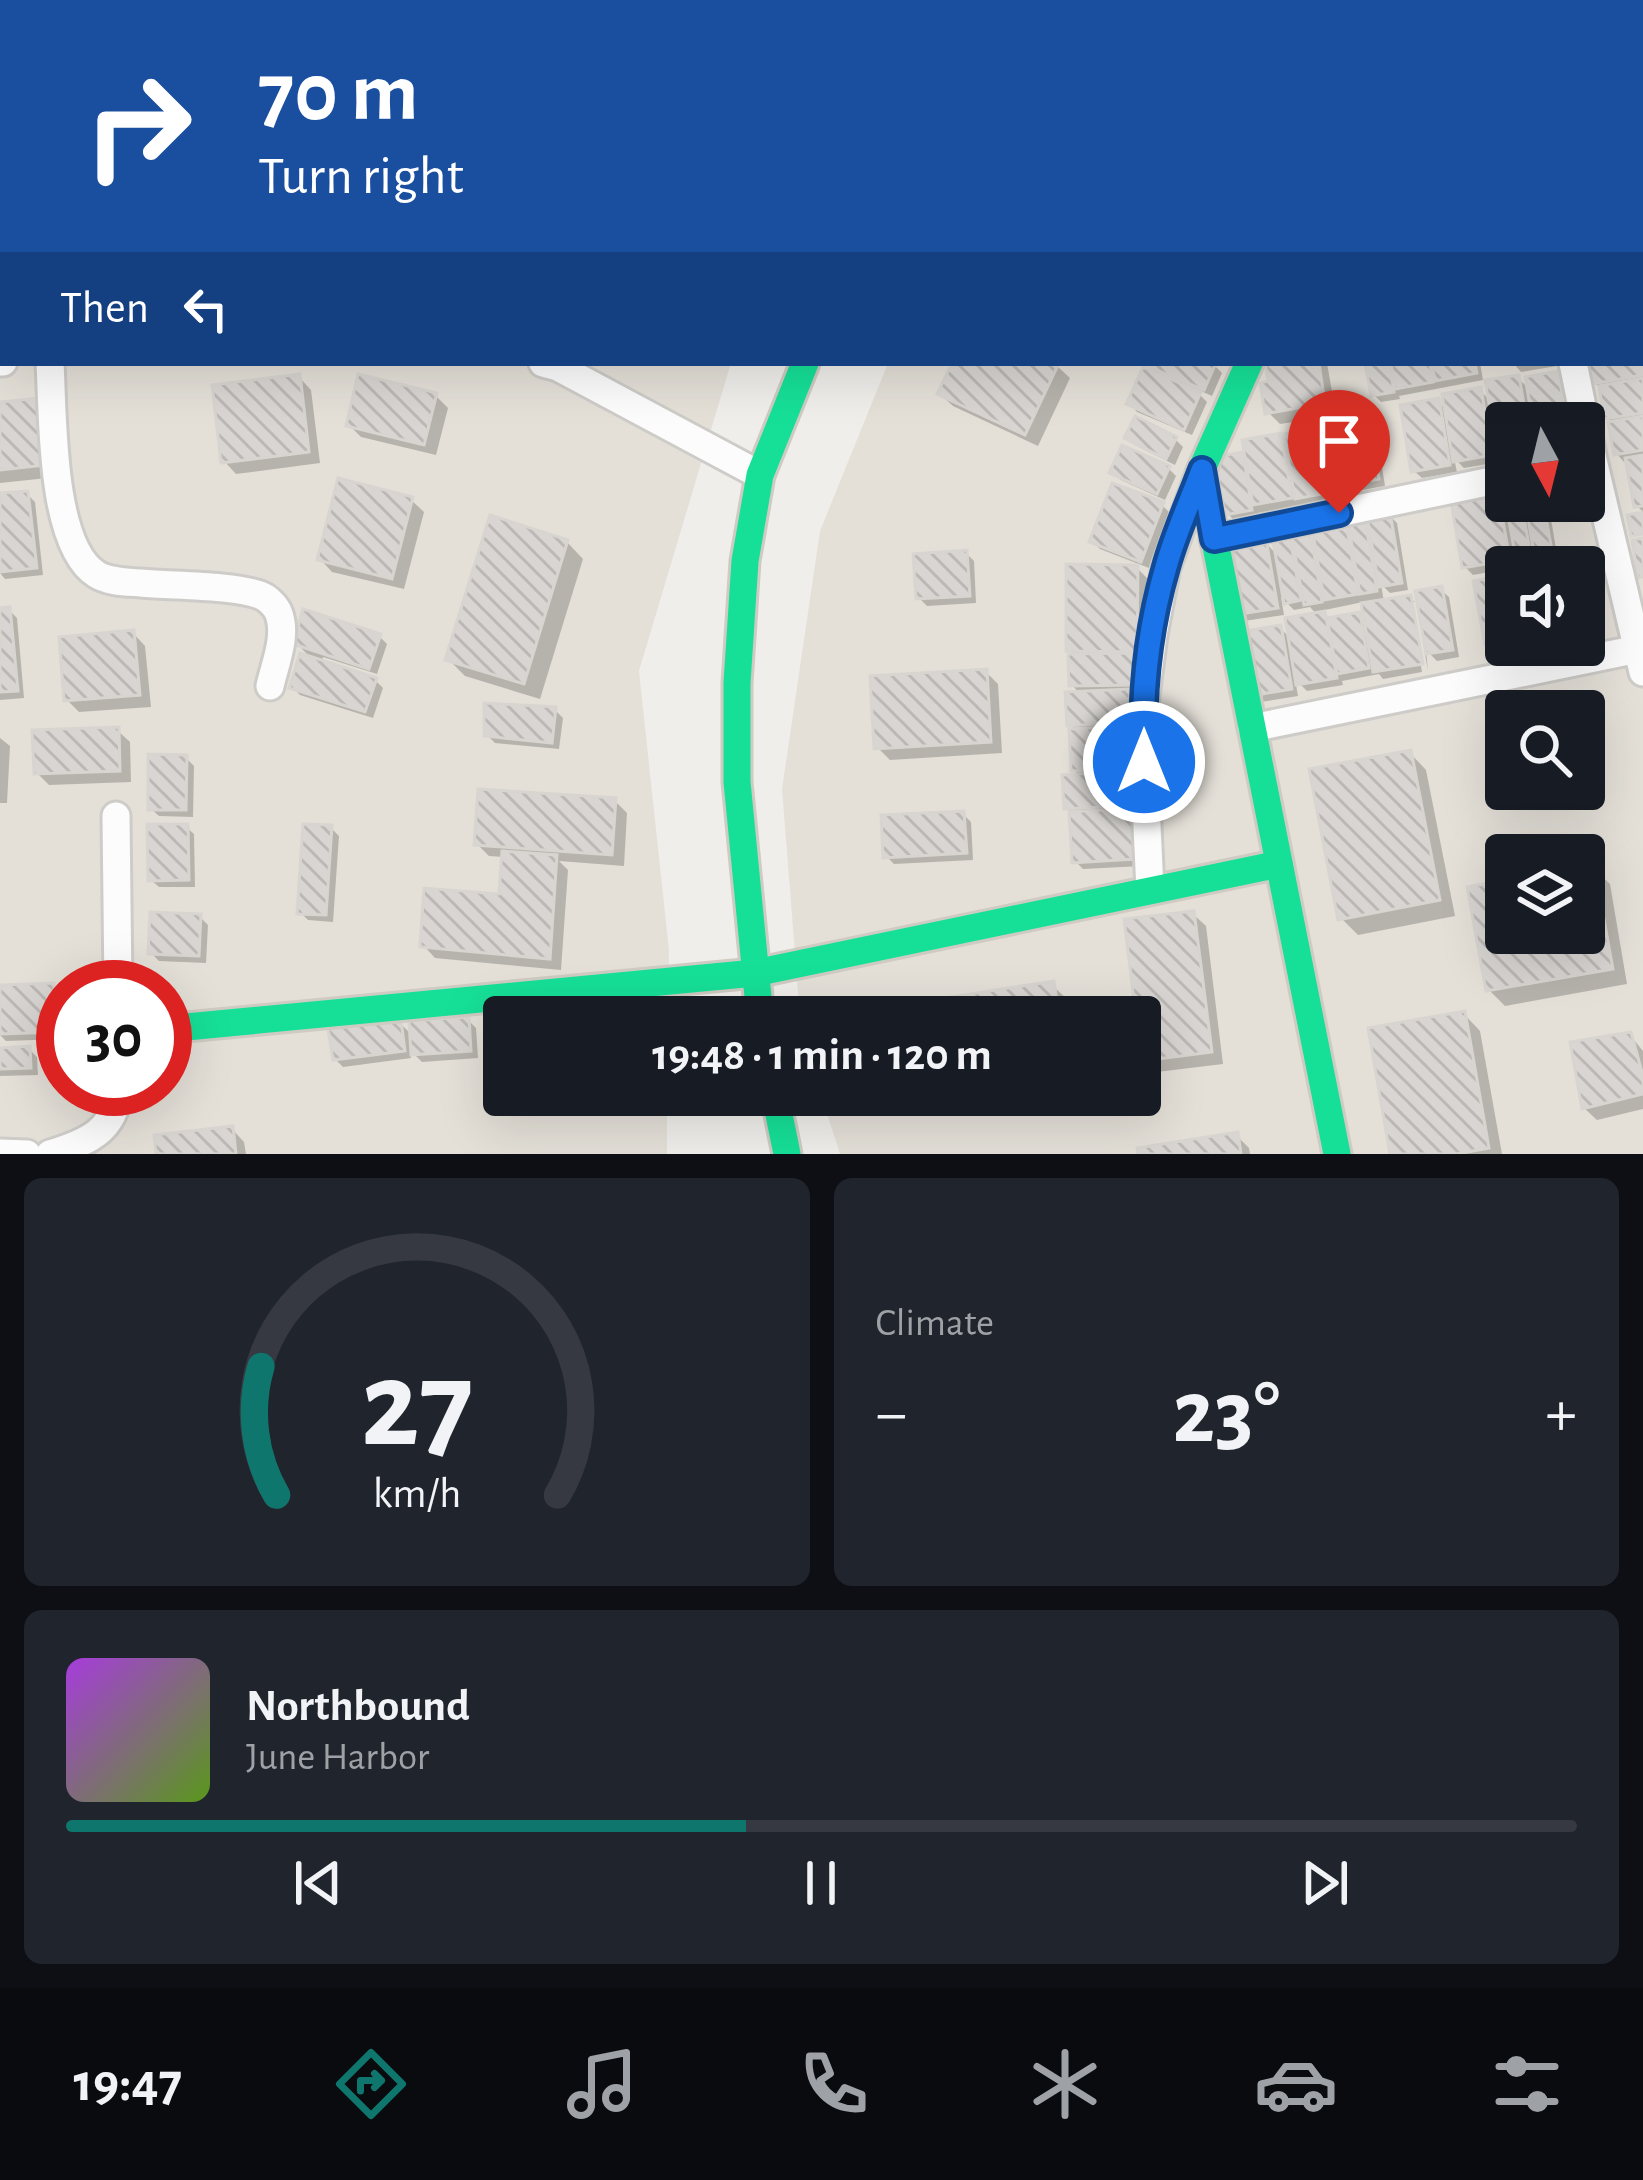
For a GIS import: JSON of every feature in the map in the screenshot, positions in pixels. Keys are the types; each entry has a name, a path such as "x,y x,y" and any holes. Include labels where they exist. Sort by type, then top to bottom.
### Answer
{"street":[{"path":"50,366 57,483 65,524 81,556 96,574 119,581 265,596 278,610 282,633 270,686"},
{"path":"554,366 760,475"},
{"path":"758,996 737,782 737,682 745,561 760,475 804,366"},
{"path":"1150,890 1142,719 1153,635 1166,568 1202,470 1249,366"},
{"path":"1573,366 1579,402"},
{"path":"1202,470 1337,1154"},
{"path":"1214,539 1485,482"},
{"path":"1252,728 1641,656 1605,522"},
{"path":"116,816 118,960"},
{"path":"192,1026 755,973 1279,863"},
{"path":"50,1154 99,1134 112,1116"},
{"path":"779,1116 787,1154"},
{"path":"0,1153 27,1154"}],"shaded area":[{"path":"0,366 730,366 639,671 669,950 668,996 483,996 483,1116 667,1116 667,1154 0,1154"},
{"path":"887,366 1643,366 1643,1154 840,1154 828,1116 1161,1116 1161,996 798,996 782,789 820,531"}],"building":[{"path":"951,366 1058,366 1025,435 937,394"},
{"path":"1150,366 1215,366 1204,390"},
{"path":"1266,366 1319,366 1325,403 1265,414 1260,383 1268,381"},
{"path":"1366,366 1390,366 1394,392 1371,396"},
{"path":"1391,366 1430,366 1433,382 1395,389"},
{"path":"1432,366 1476,366 1477,373 1435,381"},
{"path":"1589,366 1642,366 1643,375 1592,384"},
{"path":"1143,367 1201,392 1184,430 1126,404"},
{"path":"1558,371 1563,402 1529,402 1525,377"},
{"path":"300,374 309,452 221,463 212,385"},
{"path":"358,374 437,393 424,445 346,426"},
{"path":"1519,375 1524,402 1489,402 1485,380"},
{"path":"1643,378 1643,413 1605,419 1599,386"},
{"path":"1481,387 1485,456 1453,462 1442,394"},
{"path":"39,398 46,465 0,470 0,402"},
{"path":"1439,398 1450,465 1411,472 1400,405"},
{"path":"1368,412 1379,479 1334,487 1323,420"},
{"path":"1135,416 1177,437 1166,459 1124,438"},
{"path":"1643,416 1643,450 1614,455 1608,422"},
{"path":"1321,427 1332,492 1295,499 1284,434"},
{"path":"1281,433 1292,498 1253,505 1242,440"},
{"path":"1122,445 1170,466 1157,494 1109,473"},
{"path":"1243,452 1252,510 1225,515 1214,457"},
{"path":"1643,455 1643,506 1634,507 1625,458"},
{"path":"338,478 413,497 392,579 317,560"},
{"path":"1112,483 1164,502 1141,562 1089,542"},
{"path":"28,491 37,568 0,572 0,493"},
{"path":"1485,495 1485,522 1503,522 1507,546 1485,546 1485,564 1462,568 1451,501"},
{"path":"1390,512 1402,583 1379,587 1367,516"},
{"path":"1643,512 1643,534 1631,536 1627,515"},
{"path":"490,515 568,540 524,684 445,660"},
{"path":"1365,519 1377,591 1360,594 1348,522"},
{"path":"1509,522 1525,522 1529,546 1514,546"},
{"path":"1529,522 1547,522 1551,546 1533,546"},
{"path":"1347,528 1358,594 1324,600 1313,533"},
{"path":"1311,535 1322,602 1304,605 1292,538"},
{"path":"1290,538 1301,600 1284,604 1273,541"},
{"path":"1643,538 1643,577 1638,578 1632,540"},
{"path":"1266,539 1278,608 1234,615 1222,547"},
{"path":"967,550 970,596 916,599 913,554"},
{"path":"1066,564 1138,565 1137,652 1066,651"},
{"path":"1485,579 1485,645 1473,581"},
{"path":"1442,586 1453,650 1426,654 1415,591"},
{"path":"1411,595 1423,664 1373,672 1361,603"},
{"path":"10,607 18,691 0,692 0,608"},
{"path":"303,609 381,634 369,669 293,644"},
{"path":"1325,611 1337,678 1296,685 1285,618"},
{"path":"1360,612 1369,668 1337,674 1327,618"},
{"path":"1281,625 1292,689 1250,696 1239,632"},
{"path":"134,630 140,695 64,701 59,637"},
{"path":"300,653 377,678 365,712 289,688"},
{"path":"1134,653 1134,685 1069,686 1068,654"},
{"path":"987,669 991,742 874,749 870,676"},
{"path":"1130,689 1131,722 1067,726 1065,692"},
{"path":"484,703 556,707 552,743 484,736"},
{"path":"1131,726 1133,768 1071,771 1069,729"},
{"path":"119,727 120,771 34,774 32,730"},
{"path":"1411,750 1440,900 1338,920 1309,769"},
{"path":"148,754 187,755 186,810 148,810"},
{"path":"1138,770 1140,805 1064,809 1062,775"},
{"path":"478,789 616,798 612,855 474,845"},
{"path":"1132,808 1135,859 1072,863 1069,812"},
{"path":"964,811 967,853 883,858 881,815"},
{"path":"147,824 188,824 189,880 148,881"},
{"path":"303,824 332,825 326,915 297,914"},
{"path":"502,851 557,855 550,959 420,947 424,888 499,894"},
{"path":"1485,884 1485,954 1605,954 1605,925 1613,969 1486,991 1467,887"},
{"path":"1194,911 1212,1052 1161,1059 1161,996 1133,996 1124,919"},
{"path":"150,912 201,914 199,956 148,954"},
{"path":"1054,981 1056,996 957,996"},
{"path":"36,984 36,1033 0,1034 0,985"},
{"path":"1465,1011 1489,1148 1457,1154 1390,1154 1368,1028"},
{"path":"469,1017 471,1051 411,1055 409,1021"},
{"path":"401,1020 405,1051 333,1060 328,1029"},
{"path":"1631,1032 1643,1094 1582,1109 1570,1042"},
{"path":"30,1046 31,1068 0,1069 0,1048"},
{"path":"233,1126 236,1154 156,1154 154,1135"},
{"path":"1238,1132 1241,1154 1138,1154 1137,1148"}],"traffic: fast":[{"path":"758,996 737,782 745,561 760,475 804,366"},
{"path":"1248,366 1201,471 1337,1154"},
{"path":"192,1026 755,973 1279,864"},
{"path":"779,1116 787,1154"}],"route":[{"path":"1144,762 1142,719 1166,568 1202,470 1214,539 1339,513"}]}
